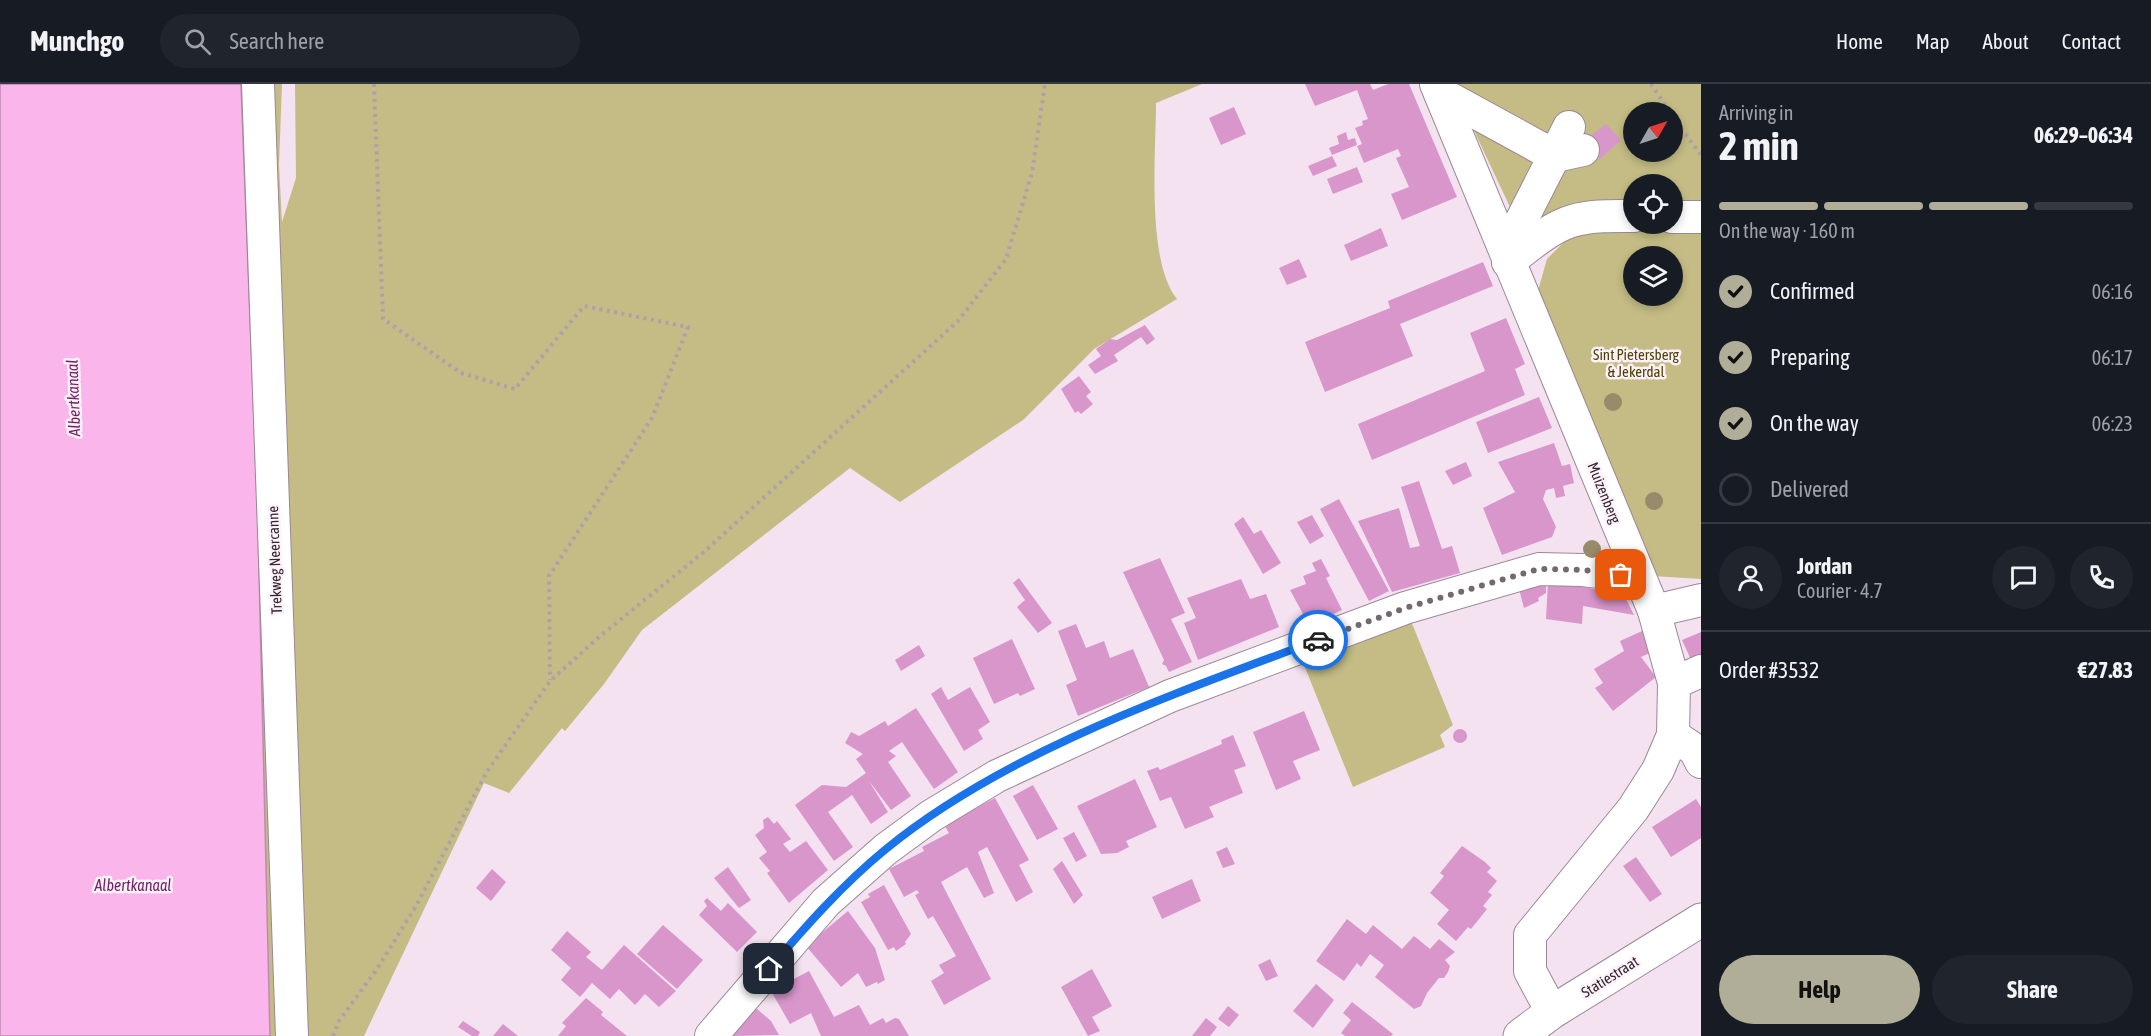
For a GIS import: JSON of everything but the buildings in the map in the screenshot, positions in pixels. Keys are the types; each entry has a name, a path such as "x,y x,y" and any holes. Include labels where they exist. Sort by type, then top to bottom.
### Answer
{"main road":[{"name":"Statiestraat","path":"1520,1036 1552,1012 1701,920"}],"street":[{"name":"Trekweg Neercanne","path":"258,84 292,1036"},
{"path":"1438,88 1569,144 1515,233 1508,262"},
{"name":"Muizenberg","path":"1438,88 1639,577 1688,677 1673,735 1658,770 1633,809 1530,935 1530,971 1552,1012"},
{"path":"1508,262 1545,235 1571,220 1623,216"},
{"path":"1683,217 1701,217"},
{"path":"711,1036 826,902 886,849 931,816 997,776 1170,696 1405,608 1539,569 1583,570 1639,577"},
{"path":"1654,611 1701,600"},
{"path":"1673,735 1695,750 1701,762"}],"path":[{"path":"374,84 382,319 461,373 515,389 584,306 688,327 652,418 549,576 550,681"},
{"path":"333,1036 339,1021 377,969 416,906 486,773 550,681 599,637 705,551 958,321 1006,260 1032,172 1045,84"},
{"path":"1651,84 1663,102"},
{"path":"1683,130 1701,155"}],"green space":[{"path":"241,84 282,84 279,165 282,222 296,178 295,84 1202,84 1156,103 1154,177 1157,233 1167,282 1177,299 1094,349 1023,420 900,502 850,468 642,630 604,684 565,731 562,728 509,793 484,783 364,1036 270,1036 258,526"},
{"path":"1452,84 1701,84 1701,203 1683,204 1683,174 1623,174 1623,207 1518,224"},
{"name":"Sint Pietersberg & Jekerdal","path":"1701,225 1701,579 1653,576 1537,294 1547,259 1569,237 1590,230 1623,229 1623,234 1683,234 1683,226"},
{"path":"1411,621 1453,725 1440,735 1445,747 1353,787 1302,660"}],"water":[{"name":"Albertkanaal","path":"0,84 241,84 258,526 270,1036 0,1036"}],"way so far":[{"path":"1318,640 1405,608 1539,569 1583,570 1621,575"}],"route":[{"path":"769,969 826,902 886,849 931,816 997,776 1170,696 1318,640"}]}
